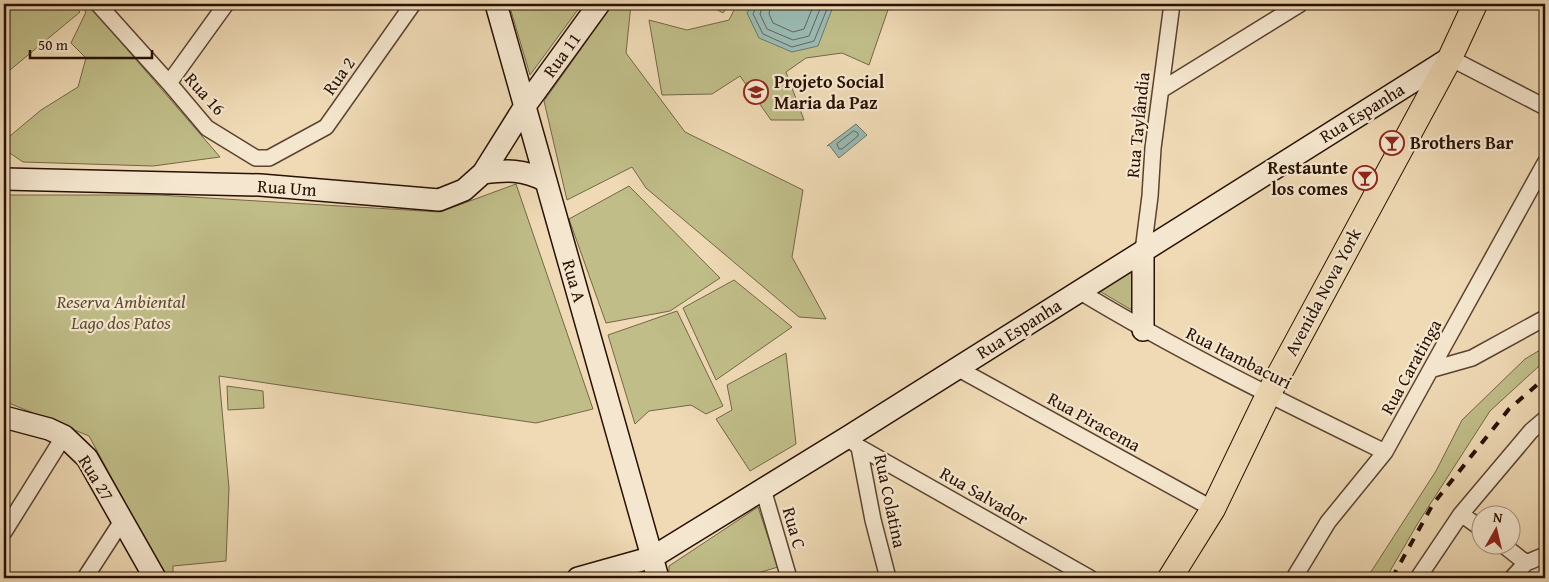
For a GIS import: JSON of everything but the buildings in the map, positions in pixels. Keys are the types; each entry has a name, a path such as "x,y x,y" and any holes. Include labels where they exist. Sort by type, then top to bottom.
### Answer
{"main road":[{"name":"Avenida Nova York","path":"1170,578 1213,509 1268,395 1450,58 1475,4"}],"street":[{"name":"Rua 16","path":"98,4 170,83 207,128 256,158"},
{"path":"170,83 226,4"},
{"name":"Rua 2","path":"256,158 269,158 326,127 413,4"},
{"name":"Rua A","path":"496,4 658,578"},
{"name":"Rua 11","path":"525,106 599,4"},
{"name":"Rua Taylândia","path":"1142,251 1172,4"},
{"path":"1161,90 1300,4"},
{"path":"1450,58 1545,108"},
{"name":"Rua Espanha","path":"578,578 653,557 762,489 854,442 957,368 1450,58"},
{"name":"Rua Um","path":"4,179 260,185 440,200 464,190 483,173 525,106"},
{"path":"256,158 260,185"},
{"name":"Rua Caratinga","path":"1294,578 1328,522 1385,452 1545,163"},
{"path":"483,173 519,171 535,175 546,181"},
{"path":"1142,251 1143,330"},
{"name":"Rua Itambacuri","path":"1079,291 1143,330 1268,395 1385,452"},
{"path":"1432,369 1472,358 1545,318"},
{"name":"Rua Piracema","path":"957,368 1213,509"},
{"name":"Rua 27","path":"4,417 49,429 64,436 88,458 155,578"},
{"path":"1418,578 1461,514 1531,431 1545,419"},
{"path":"4,532 64,436"},
{"name":"Rua Colatina","path":"854,442 888,578"},
{"name":"Rua Salvador","path":"854,442 1090,578"},
{"name":"Rua C","path":"762,489 789,578"},
{"path":"1461,514 1472,522"},
{"path":"85,578 122,521"},
{"path":"1515,554 1526,562"},
{"path":"1512,578 1526,562 1545,556"}],"green space":[{"path":"4,4 73,4 80,12 4,75"},
{"path":"79,4 88,4 220,157 153,166 23,162 4,149 4,141 41,110 78,87 86,58 71,43 86,12"},
{"path":"509,4 582,4 530,75"},
{"path":"613,4 631,4 626,53 685,132 803,190 792,257 826,319 799,317 646,188 632,167 567,200 544,101"},
{"path":"707,4 729,4 723,13"},
{"path":"737,4 890,4 869,65 842,53 806,58 786,72 804,120 771,120 740,76 712,94 662,95 649,20 687,30 729,20"},
{"name":"Reserva Ambiental Lago dos Patos","path":"516,184 593,409 536,423 219,376 229,488 226,561 173,566 173,578 166,578 89,436 4,401 4,195 158,195 440,212"},
{"path":"629,186 720,278 670,311 606,323 569,219"},
{"path":"1135,263 1135,312 1096,289"},
{"path":"734,280 792,327 716,380 683,308"},
{"path":"677,311 723,406 706,414 691,405 649,411 635,424 608,335"},
{"path":"1545,347 1545,362 1490,411 1418,523 1386,578 1367,578 1436,471 1462,420 1525,359"},
{"path":"786,353 796,444 750,471 716,419 732,410 727,385"},
{"path":"227,386 263,391 264,408 228,410"},
{"path":"758,507 778,567 741,578 669,578 669,566"}],"water":[{"path":"753,4 834,4 818,46 792,52 759,38 747,13"},
{"path":"856,124 867,135 839,158 829,145 827,146"}],"railway":[{"path":"1392,578 1433,504 1509,409 1545,378"}],"place":[{"name":"Projeto Social Maria da Paz","path":"756,92"},
{"name":"Brothers Bar","path":"1392,143"},
{"name":"Restaunte los comes","path":"1365,178"}]}
